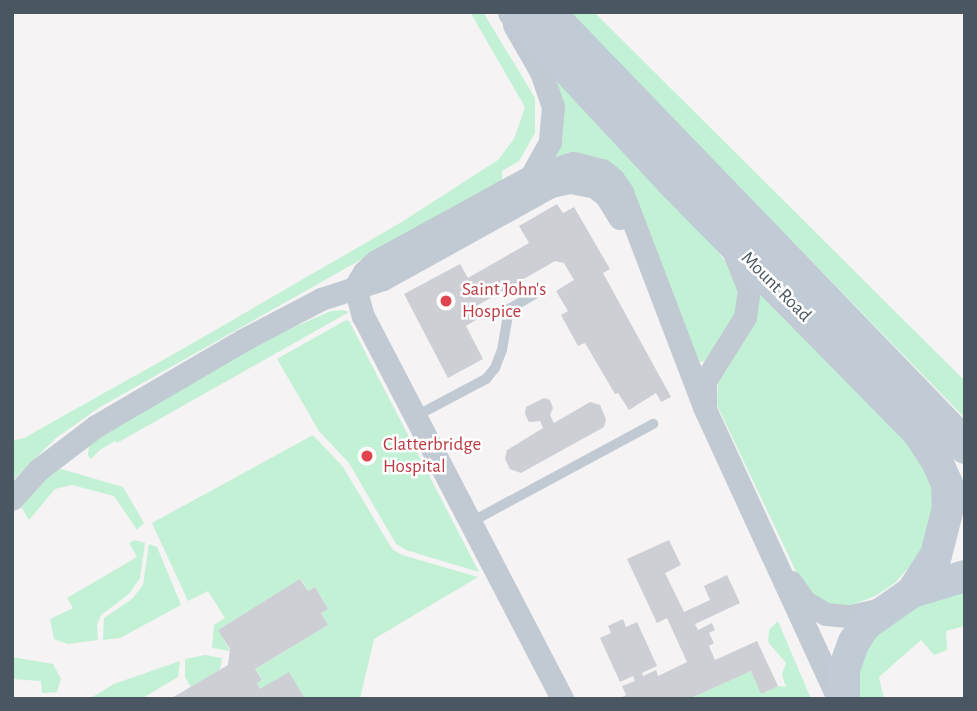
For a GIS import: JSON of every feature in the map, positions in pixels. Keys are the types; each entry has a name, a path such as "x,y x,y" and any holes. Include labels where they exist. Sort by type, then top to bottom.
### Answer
{"main road":[{"name":"Mount Road","path":"514,12 559,63 918,431 936,459 947,484 945,531 936,555 899,600"},
{"name":"Mount Road","path":"549,12 955,433 965,448"},
{"path":"844,699 844,669 854,642 865,625 899,600 965,576"}],"street":[{"path":"507,12 541,72 553,106 550,142 531,176"},
{"path":"355,287 376,261 531,176 573,163 602,170 613,179 622,192 662,302 705,407 838,699"},
{"path":"12,499 38,470 96,426 243,340 321,299 383,279 551,186 570,182 595,187 606,195 662,302"},
{"path":"705,407 705,380 745,317 749,290 724,234"},
{"path":"355,287 363,316 562,699"},
{"path":"774,560 805,602 827,614 851,616 899,600"}],"lane":[{"path":"415,416 485,379 495,368 502,350 509,309 535,294"},
{"path":"471,522 610,444 653,424"}],"green space":[{"path":"470,12 483,12 535,98 535,133 519,161 502,171 502,180 100,407 56,438 12,481 12,441 24,438 179,351 400,223 498,160 514,139 525,107"},
{"path":"568,12 594,12 965,381 965,418"},
{"path":"543,60 691,216 728,265 739,288 737,319 705,361 700,362 674,308 648,232 554,154"},
{"path":"758,285 917,449 929,478 935,504 931,528 918,557 895,583 875,596 857,603 839,608 823,603 803,586 717,405 718,383 757,313"},
{"path":"331,311 349,312 117,443 115,441 91,459 88,455 89,445 111,426 276,335"},
{"path":"346,320 349,321 479,572 406,550 396,544 349,463 319,431 277,359"},
{"path":"313,435 343,467 392,549 402,555 478,577 374,639 360,699 305,699 260,689 257,683 262,679 255,669 328,625 321,613 328,609 315,587 308,591 301,579 219,629 230,651 212,648 214,625 225,618 208,591 188,601 152,523"},
{"path":"61,469 123,487 144,523 137,530 114,496 72,485 55,489 29,520 21,507 51,473"},
{"path":"135,540 145,543 140,578 129,594 101,615 97,625 98,640 68,644 54,639 50,619 73,608 67,598 137,557 129,543"},
{"path":"149,544 157,547 181,605 120,638 103,640 104,618 132,599 143,585"},
{"path":"965,587 965,626 946,631 947,650 934,655 921,640 879,677 884,699 855,699 859,658 889,618"},
{"path":"778,621 811,699 689,699 751,671 761,693 778,686 786,687 782,674 786,663 768,642 769,630"},
{"path":"205,655 222,658 220,670 191,687 185,677 185,659"},
{"path":"12,657 53,664 61,679 57,692 42,693 41,681 12,679"},
{"path":"180,661 178,677 141,699 89,699 114,684"}],"building":[{"name":"Saint John's Hospice","path":"557,204 563,213 574,207 610,269 603,273 671,397 661,402 656,393 629,410 618,393 615,394 585,343 578,346 561,315 568,311 556,291 574,280 564,263 555,261 473,308 479,318 466,326 483,359 448,378 404,294 460,264 468,278 529,243 519,226"},
{"path":"544,398 550,400 553,408 550,415 554,423 590,402 600,405 606,419 604,427 521,473 510,469 505,459 507,450 543,428 540,421 529,422 525,414 526,407"},
{"path":"669,540 681,565 665,573 684,612 710,600 704,586 727,575 740,603 695,624 698,630 712,623 715,630 709,633 714,643 709,646 715,660 757,641 778,686 761,694 751,671 689,699 619,699 626,695 622,686 635,681 633,676 620,682 600,638 611,633 608,626 623,619 626,627 637,622 657,666 642,673 643,676 656,670 658,676 687,662 667,618 657,623 627,559"},
{"path":"300,579 308,591 315,587 328,609 321,613 328,625 255,669 262,680 257,683 260,689 289,672 305,699 170,699 228,665 230,649 218,630"}],"place":[{"name":"Saint John's Hospice","path":"446,301"},
{"name":"Clatterbridge Hospital","path":"367,456"}]}
